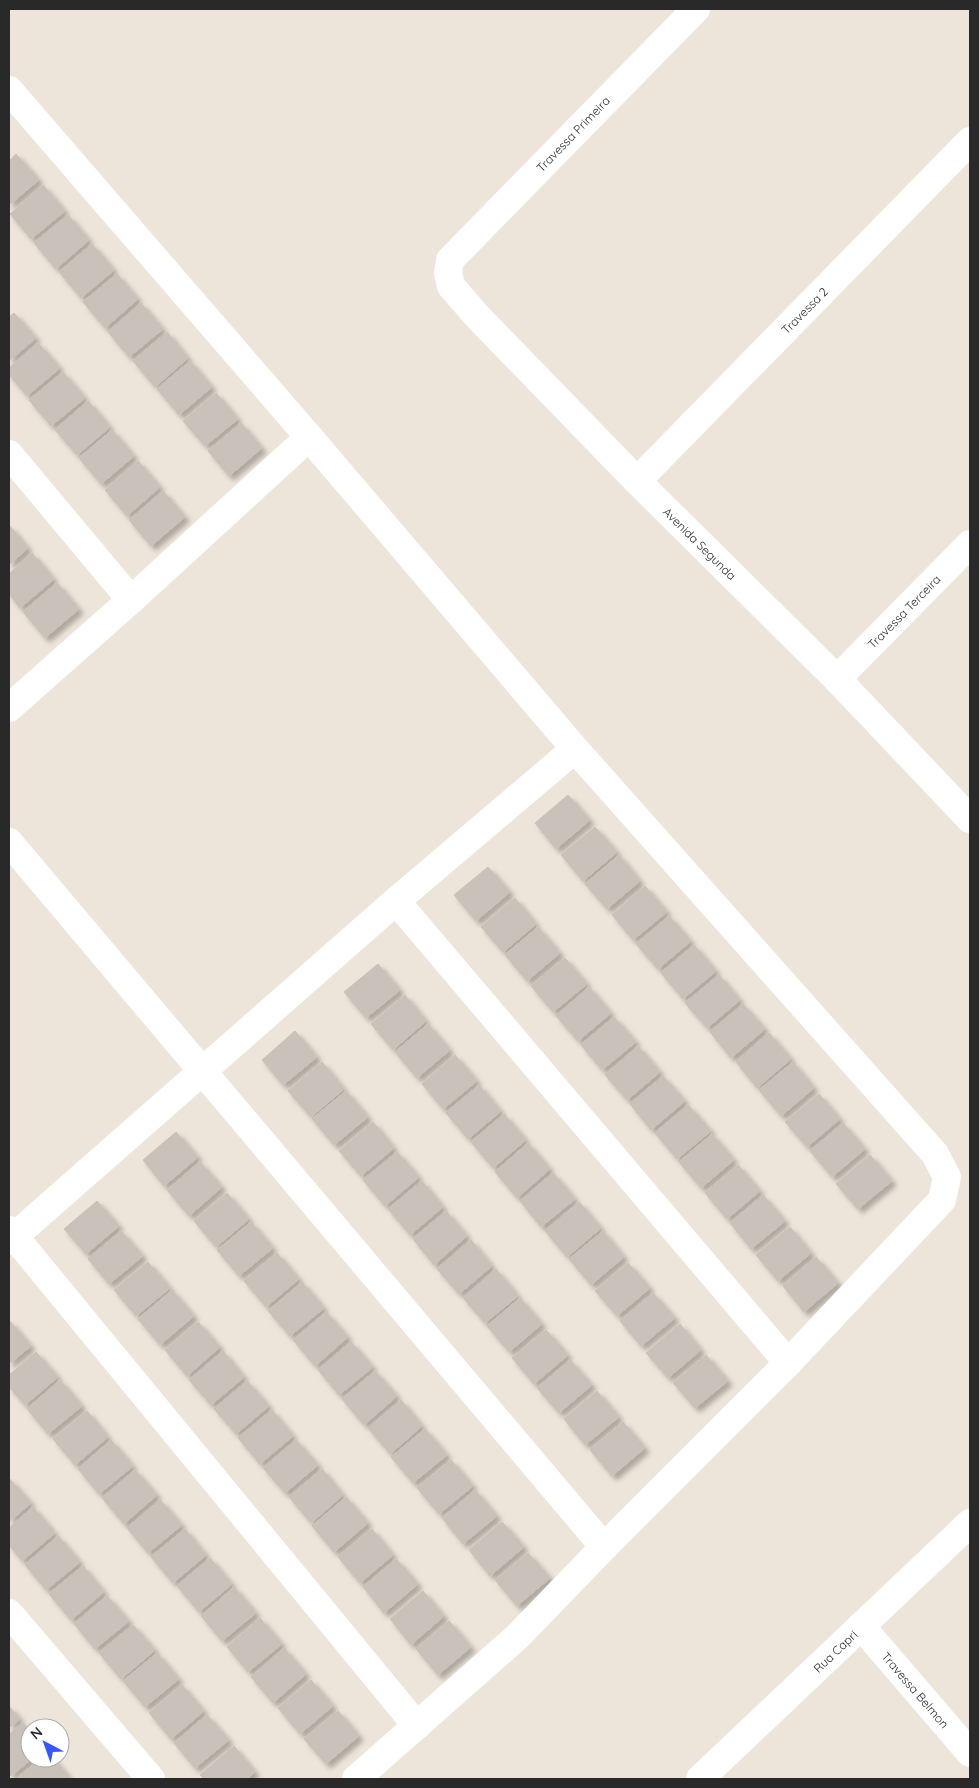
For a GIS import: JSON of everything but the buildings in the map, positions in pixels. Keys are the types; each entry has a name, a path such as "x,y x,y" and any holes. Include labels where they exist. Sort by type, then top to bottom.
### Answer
{"street":[{"name":"Travessa Primeira","path":"450,260 696,9"},
{"path":"9,90 574,749 935,1154 947,1178 942,1200 788,1363 604,1546 517,1638 356,1779"},
{"name":"Travessa 2","path":"637,481 970,141"},
{"name":"Avenida Segunda","path":"450,260 448,273 451,286 477,316 637,481 837,679 970,819"},
{"path":"9,708 131,600 308,438"},
{"path":"9,454 131,600"},
{"name":"Travessa Terceira","path":"837,679 970,544"},
{"path":"417,1726 10,1236 574,749"},
{"path":"9,842 604,1546"},
{"path":"396,901 788,1363"},
{"name":"Rua Capri","path":"700,1779 970,1523"},
{"path":"9,1613 151,1779"},
{"name":"Travessa Belmon","path":"861,1626 970,1753"}]}
